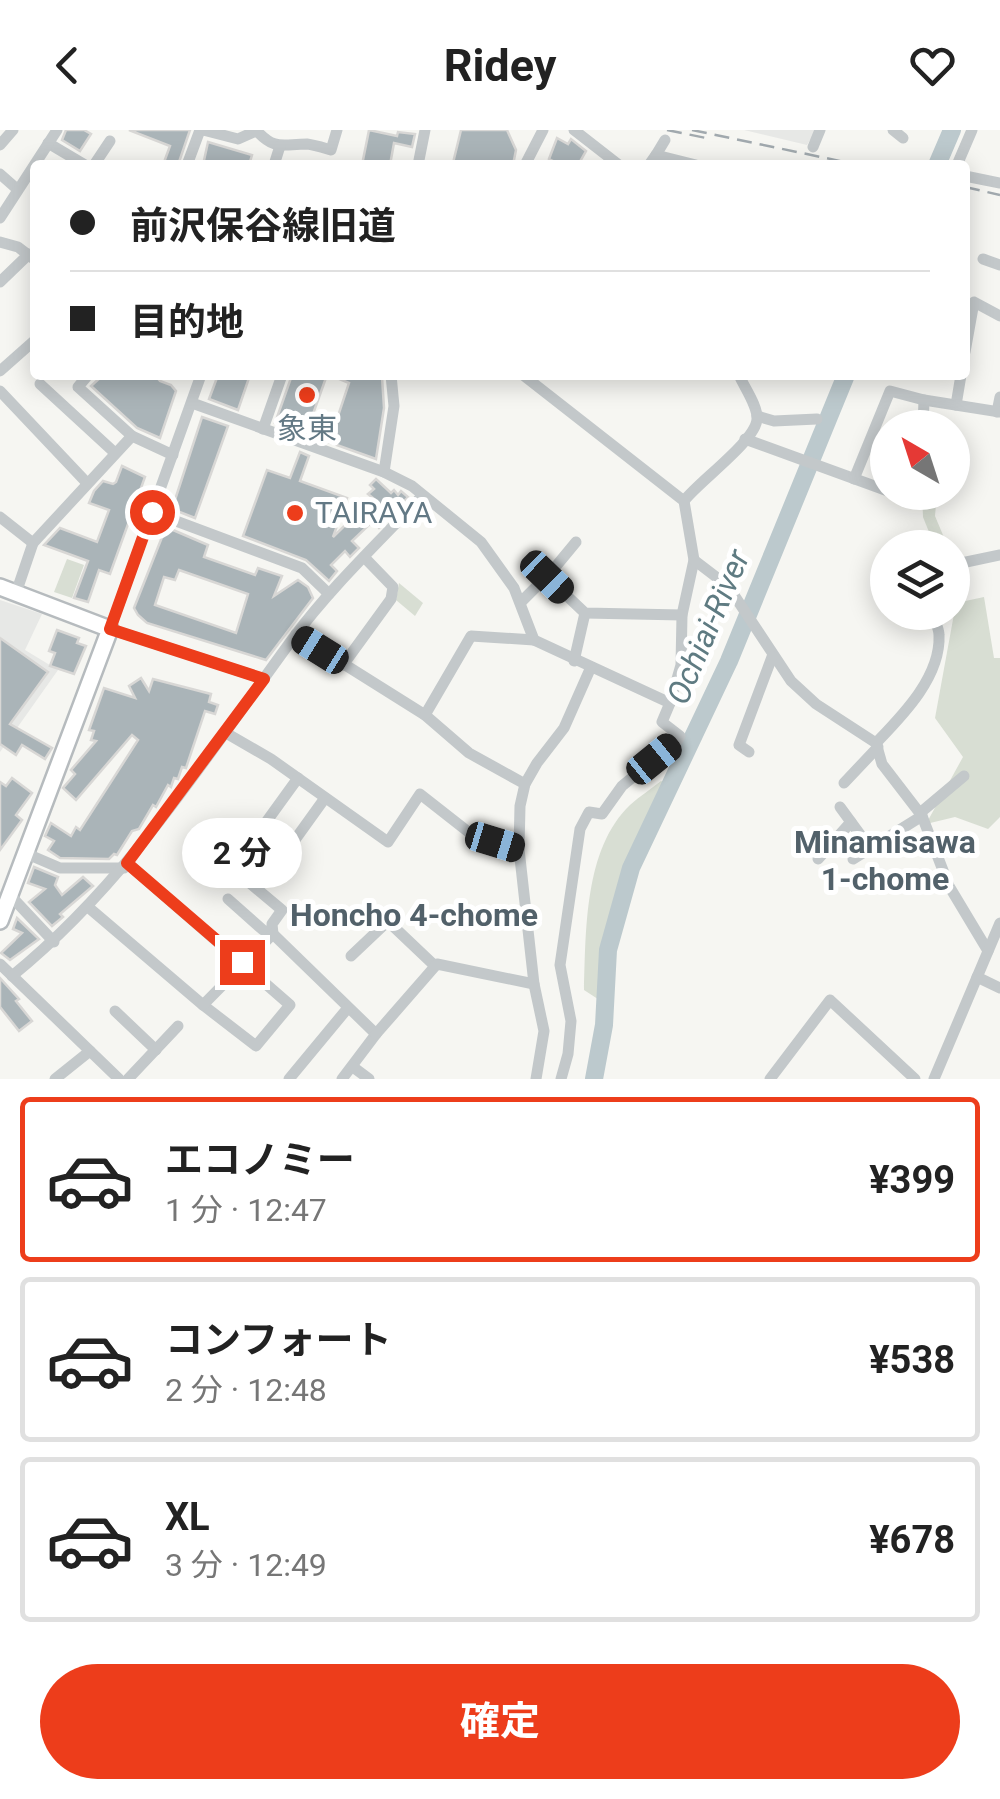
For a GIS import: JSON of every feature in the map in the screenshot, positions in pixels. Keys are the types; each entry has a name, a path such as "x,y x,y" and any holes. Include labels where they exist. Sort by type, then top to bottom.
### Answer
{"main road":[{"path":"0,921 7,885 25,854 110,629 8,590"}],"street":[{"path":"0,145 13,130"},
{"path":"37,160 56,130"},
{"path":"188,160 202,130 238,138 256,131 280,146 306,144 332,150 337,130"},
{"path":"528,160 543,130"},
{"path":"574,130 613,160"},
{"path":"812,146 820,130"},
{"path":"959,160 972,130"},
{"path":"418,160 421,131"},
{"path":"653,160 666,140"},
{"path":"97,160 110,141"},
{"path":"48,143 77,160"},
{"path":"276,160 280,146"},
{"path":"0,218 30,171"},
{"path":"0,174 18,189"},
{"path":"970,177 1000,184"},
{"path":"0,242 30,256"},
{"path":"983,258 1000,265"},
{"path":"0,282 30,259"},
{"path":"970,324 974,302 1000,316"},
{"path":"0,371 30,344"},
{"path":"84,380 78,387 132,436 173,455"},
{"path":"199,380 110,629 264,679"},
{"path":"263,429 280,380"},
{"path":"384,472 394,406 391,380"},
{"path":"529,380 684,501 694,560 682,615 682,665 662,722 680,736 622,786 602,814 589,812 580,829 560,964 571,1022 568,1054 558,1079 537,1076 544,1031 534,984 519,849 520,806 525,784 564,728 591,667"},
{"path":"684,501 755,425 756,416 741,380"},
{"path":"956,405 960,380"},
{"path":"40,384 116,453"},
{"path":"0,390 87,484"},
{"path":"854,479 890,391 999,412 1000,397"},
{"path":"924,400 924,410"},
{"path":"192,403 384,472 412,486 481,542 501,567 521,602 534,640"},
{"path":"756,416 774,421 818,418"},
{"path":"8,590 32,543 132,436"},
{"path":"745,439 870,485"},
{"path":"12,976 54,942 125,866 328,594 422,496"},
{"path":"152,512 302,568 328,594"},
{"path":"0,517 32,543"},
{"path":"521,602 576,542"},
{"path":"970,561 1000,555"},
{"path":"343,664 391,599 393,586 364,557"},
{"path":"694,560 728,586 791,682 877,745 882,764 921,814 948,886 988,950"},
{"path":"547,577 584,613 682,615"},
{"path":"574,660 584,613"},
{"path":"844,782 914,697 932,666 937,630"},
{"path":"296,634 425,714 469,753 525,784"},
{"path":"425,714 471,636 534,640 670,703"},
{"path":"750,752 738,745 772,657"},
{"path":"226,732 388,842 420,794 471,834 519,849"},
{"path":"852,860 921,814 964,776"},
{"path":"298,778 256,836 284,856 325,798"},
{"path":"840,807 870,848"},
{"path":"818,858 851,822"},
{"path":"25,854 60,868 125,866 290,1005 256,1046 88,907"},
{"path":"203,1006 272,934 272,924 282,910 245,880"},
{"path":"7,885 54,942"},
{"path":"228,899 272,934 376,1034"},
{"path":"376,910 434,966"},
{"path":"351,956 388,921"},
{"path":"934,1079 1000,923"},
{"path":"0,964 119,1079"},
{"path":"342,1079 437,964 534,984"},
{"path":"977,977 1000,988"},
{"path":"770,1079 830,1000 914,1079"},
{"path":"290,1079 347,1010"},
{"path":"116,1011 156,1050"},
{"path":"128,1079 178,1026"},
{"path":"54,1079 90,1051"},
{"path":"353,1067 369,1079"}],"shaded area":[{"path":"744,130 816,130 807,145"},
{"path":"923,510 936,510 941,530 928,530"},
{"path":"67,559 84,565 72,598 54,592"},
{"path":"399,583 423,603 415,616 396,600"},
{"path":"984,597 994,658 1000,658 1000,817 988,829 955,817 926,824 963,757 935,718 951,630 970,630 970,600"},
{"path":"0,600 42,614 25,650 58,670 0,752"},
{"path":"661,781 669,785 625,891 610,945 604,1003 584,990 587,917 596,867 615,823 630,805"}],"building":[{"path":"66,130 91,134 80,151 62,140"},
{"path":"129,130 190,130 180,160 165,160 170,146"},
{"path":"369,130 397,136 398,132 415,134 412,147 394,143 391,160 363,160"},
{"path":"461,130 507,130 516,150 514,160 454,160"},
{"path":"557,138 568,144 571,139 586,151 581,160 549,159"},
{"path":"208,142 252,155 250,160 204,160"},
{"path":"98,380 159,380 171,385 176,391 160,438 137,428 91,386"},
{"path":"216,380 248,380 238,410 209,399"},
{"path":"290,380 325,380 313,414 336,422 349,383 342,380 382,380 384,408 376,459 275,423"},
{"path":"202,417 228,426 195,518 172,509"},
{"path":"300,452 309,456 300,481 347,498 333,537 373,498 368,494 376,479 391,493 394,490 398,495 401,491 408,497 379,528 373,521 352,541 359,548 350,557 345,551 331,565 337,571 329,581 306,560 243,536 267,470 290,478"},
{"path":"122,466 145,477 110,574 99,570 88,602 74,598 88,561 44,545 60,528 97,542 109,510 89,503 103,481 116,482"},
{"path":"166,527 208,545 204,557 255,575 258,568 282,576 274,596 298,580 308,587 313,598 266,660 147,623 134,608","holes":["179,570 248,594 236,633 155,605 164,577 175,580"]},
{"path":"57,630 79,638 77,643 86,646 74,674 50,666 55,653 49,651"},
{"path":"0,638 48,672 10,724 52,748 45,759 22,745 16,755 0,744"},
{"path":"141,678 149,691 153,679 211,694 209,702 218,705 215,714 205,711 186,768 182,767 178,779 174,778 171,787 168,785 156,807 153,805 117,855 109,859 60,858 48,850 54,841 45,836 51,823 71,836 76,827 80,830 138,740 132,735 76,800 63,788 75,774 71,770 96,741 91,740 94,731 89,730 104,688 135,698 129,686"},
{"path":"12,778 32,793 16,815 22,820 0,850 0,782 6,786"},
{"path":"34,867 58,877 55,885 62,895 83,877 93,886 60,914 63,917 52,926 29,902 45,889 28,883"},
{"path":"17,918 39,939 10,960 1,953 22,933 13,929"},
{"path":"0,978 32,1021 19,1031 0,1007"}],"waterway":[{"name":"Ochiai-River","path":"939,160 952,130"},
{"name":"Ochiai-River","path":"594,1079 604,1025 608,950 631,868 729,661 844,380"}],"railway":[{"path":"667,130 706,138"},
{"path":"692,130 835,160"},
{"path":"970,188 1000,195"}],"place":[{"name":"象東","path":"307,395"},
{"name":"TAIRAYA","path":"295,513"}],"district":[{"name":"Minamisawa 1-chome","path":"885,860"},
{"name":"Honcho 4-chome","path":"414,915"}],"route":[{"path":"152,512 110,629 264,679 127,863 242,962"}]}
